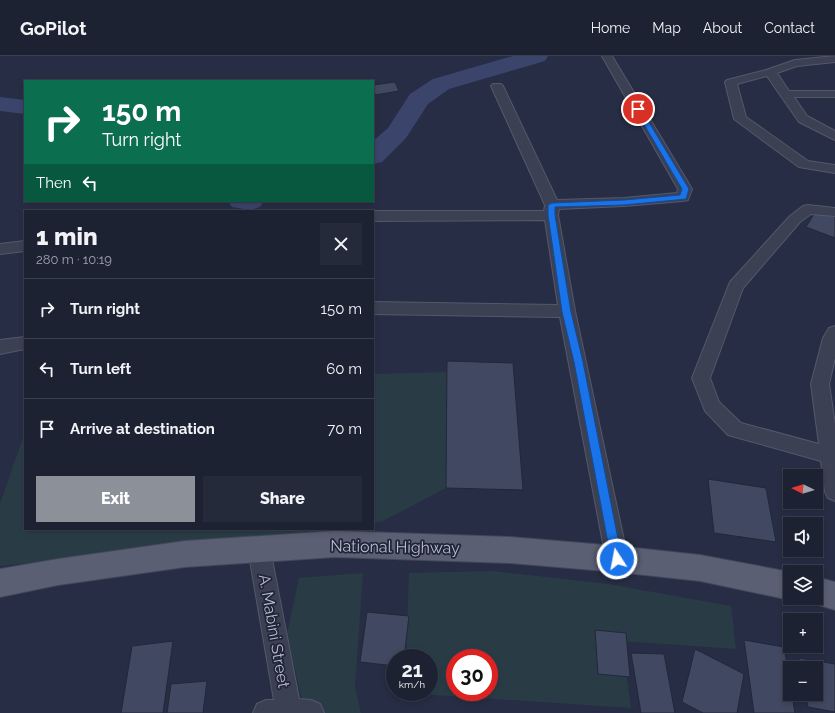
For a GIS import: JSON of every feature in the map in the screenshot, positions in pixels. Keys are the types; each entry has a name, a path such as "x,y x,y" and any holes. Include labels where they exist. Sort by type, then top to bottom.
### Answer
{"main road":[{"name":"National Highway","path":"0,583 58,572 185,554 335,544 510,550 617,559 700,568 783,585"},
{"path":"823,593 835,596"}],"street":[{"path":"374,216 551,210 683,197 685,189 607,56"},
{"path":"835,59 795,63 770,72 731,82 740,119 804,164 835,169"},
{"path":"770,72 787,94 803,119 835,136"},
{"path":"497,86 551,210 567,312 617,559"},
{"path":"787,94 835,94"},
{"path":"833,457 735,429 712,406 701,378 736,286 795,219 808,209 835,212"},
{"path":"0,249 24,246"},
{"path":"374,308 567,312"},
{"path":"835,332 831,338 828,384 835,492"},
{"path":"0,347 24,343"},
{"name":"A. Mabini Street","path":"259,550 288,712"}],"shaded area":[{"path":"447,372 446,488 383,521 374,523 374,374"},
{"path":"24,434 24,530 331,530 272,540 0,566 0,504"},
{"path":"493,571 608,584 731,606 736,649 622,641 631,708 498,699 498,649 446,649 446,696 438,695 438,649 406,649 409,573"},
{"path":"363,573 355,687 361,713 305,713 287,634 299,578"}],"building":[{"path":"395,82 399,91 375,95 374,85"},
{"path":"814,214 835,216 835,238 806,227"},
{"path":"447,361 513,363 523,490 446,488"},
{"path":"708,479 766,488 776,542 714,533"},
{"path":"367,612 409,616 405,649 386,649 386,665 360,662"},
{"path":"595,630 626,633 630,677 598,674"},
{"path":"744,640 783,647 783,653 785,653 786,661 783,661 783,701 793,701 795,713 754,713"},
{"path":"173,641 163,713 121,713 132,646"},
{"path":"695,649 744,674 737,713 703,713 682,702"},
{"path":"631,653 664,654 675,713 641,713"},
{"path":"799,658 817,661 800,661"},
{"path":"823,662 835,664 835,712 808,707 807,701 823,701"},
{"path":"207,681 203,713 167,713 171,684"}],"waterway":[{"path":"374,155 397,133 419,99 441,84 537,56"},
{"path":"0,104 24,107"}],"route":[{"path":"617,559 567,312 551,215 552,205 624,202 683,197 685,189 638,109"}]}
